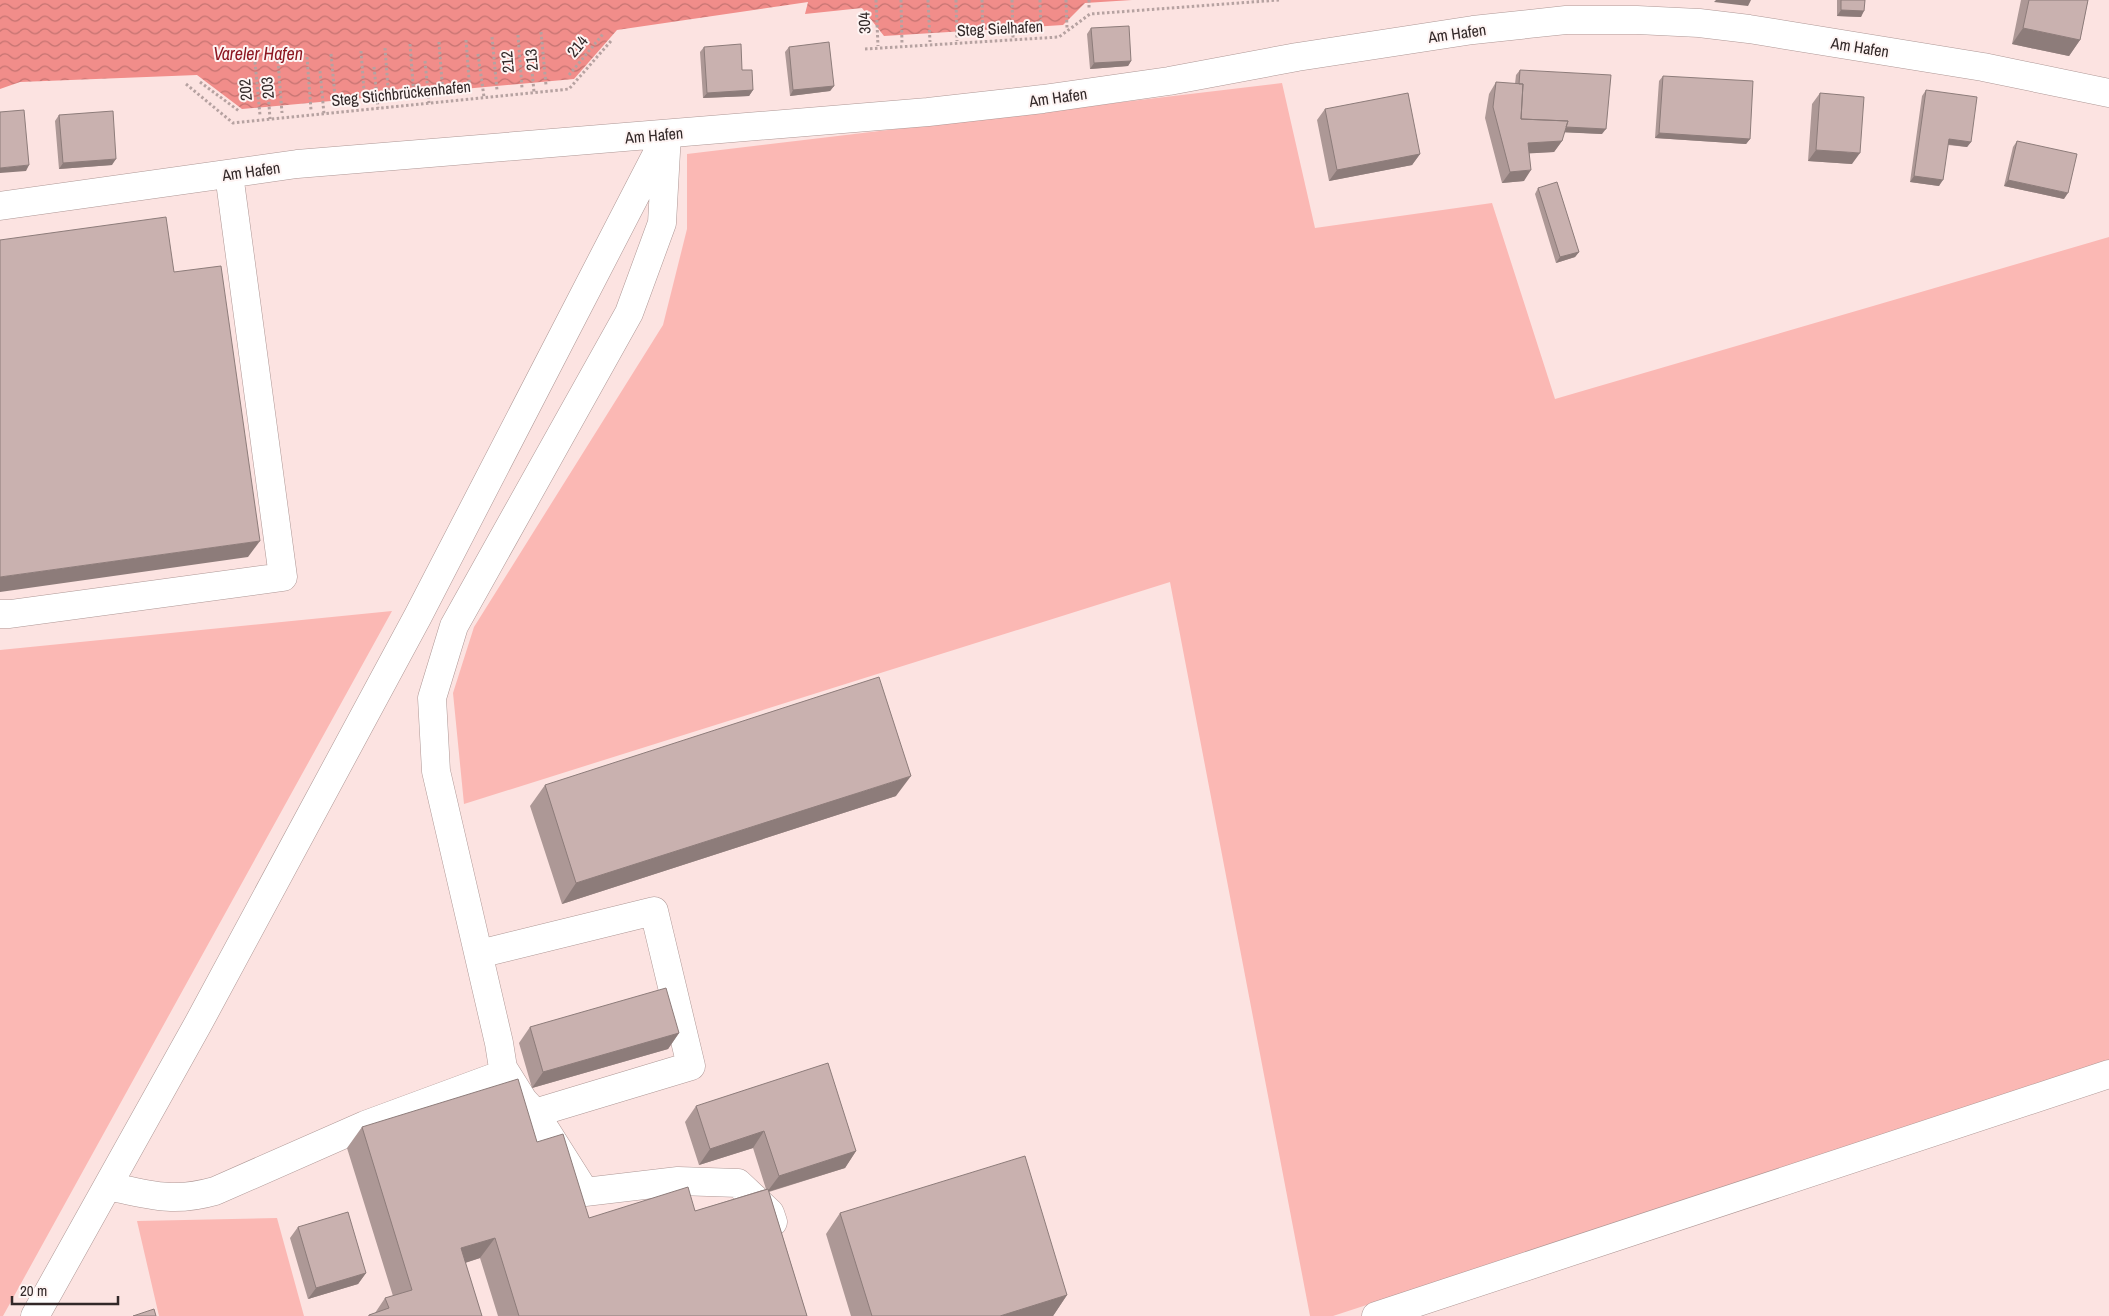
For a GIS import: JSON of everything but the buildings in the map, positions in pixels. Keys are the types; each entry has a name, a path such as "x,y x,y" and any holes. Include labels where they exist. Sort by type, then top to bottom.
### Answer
{"street":[{"name":"Am Hafen","path":"0,206 297,164 928,112 1043,100 1169,81 1296,57 1473,30 1584,19 1699,23 1749,29 1983,67 2109,92"},
{"path":"667,134 662,223 629,313 454,626 432,698 436,771 479,954 503,1068 523,1100 535,1113 585,1192 678,1181 738,1183 770,1213 780,1241"},
{"path":"35,1316 203,1016 418,616 667,134"},
{"path":"0,614 283,577 229,174"},
{"path":"479,954 654,911 691,1066 535,1113"},
{"path":"108,1186 176,1199 194,1197 215,1191 365,1125 506,1073"},
{"path":"1376,1316 2109,1074"}],"path":[{"name":"304","path":"876,0 878,46"},
{"path":"901,0 902,44"},
{"path":"928,0 930,42"},
{"path":"956,0 957,40"},
{"path":"982,0 983,40"},
{"path":"1012,0 1013,38"},
{"path":"1040,0 1041,35"},
{"path":"1066,0 1067,28"},
{"path":"1089,0 1089,10"},
{"name":"Steg Sielhafen","path":"865,49 1059,37 1090,14 1279,0"},
{"name":"213","path":"541,32 546,85"},
{"name":"214","path":"569,75 603,34"},
{"name":"212","path":"518,35 522,88"},
{"path":"492,37 497,90"},
{"path":"466,40 470,92"},
{"name":"Steg Stichbrückenhafen","path":"186,84 233,123 324,114 570,89 611,41"},
{"path":"439,42 444,95"},
{"path":"410,44 414,97"},
{"path":"385,48 389,101"},
{"path":"530,49 534,92"},
{"path":"361,51 365,104"},
{"path":"332,54 336,107"},
{"path":"478,54 484,97"},
{"path":"307,57 311,110"},
{"name":"203","path":"278,60 282,113"},
{"path":"426,60 429,103"},
{"name":"202","path":"256,62 260,115"},
{"path":"374,67 378,108"},
{"path":"320,71 324,114"},
{"path":"267,77 270,119"},
{"path":"200,82 239,111"}],"shaded area":[{"path":"1282,83 1315,228 1492,203 1555,399 2109,237 2109,1062 1333,1316 1310,1316 1170,582 464,804 453,693 474,627 663,325 687,229 687,154"},
{"path":"392,611 3,1316 0,1316 0,650"},
{"path":"277,1218 304,1316 159,1316 137,1221"}],"water":[{"name":"Vareler Hafen","path":"0,0 1132,0 1085,3 1063,25 884,36 862,8 805,14 808,2 617,30 574,79 242,109 197,75 20,82 0,89"}]}
